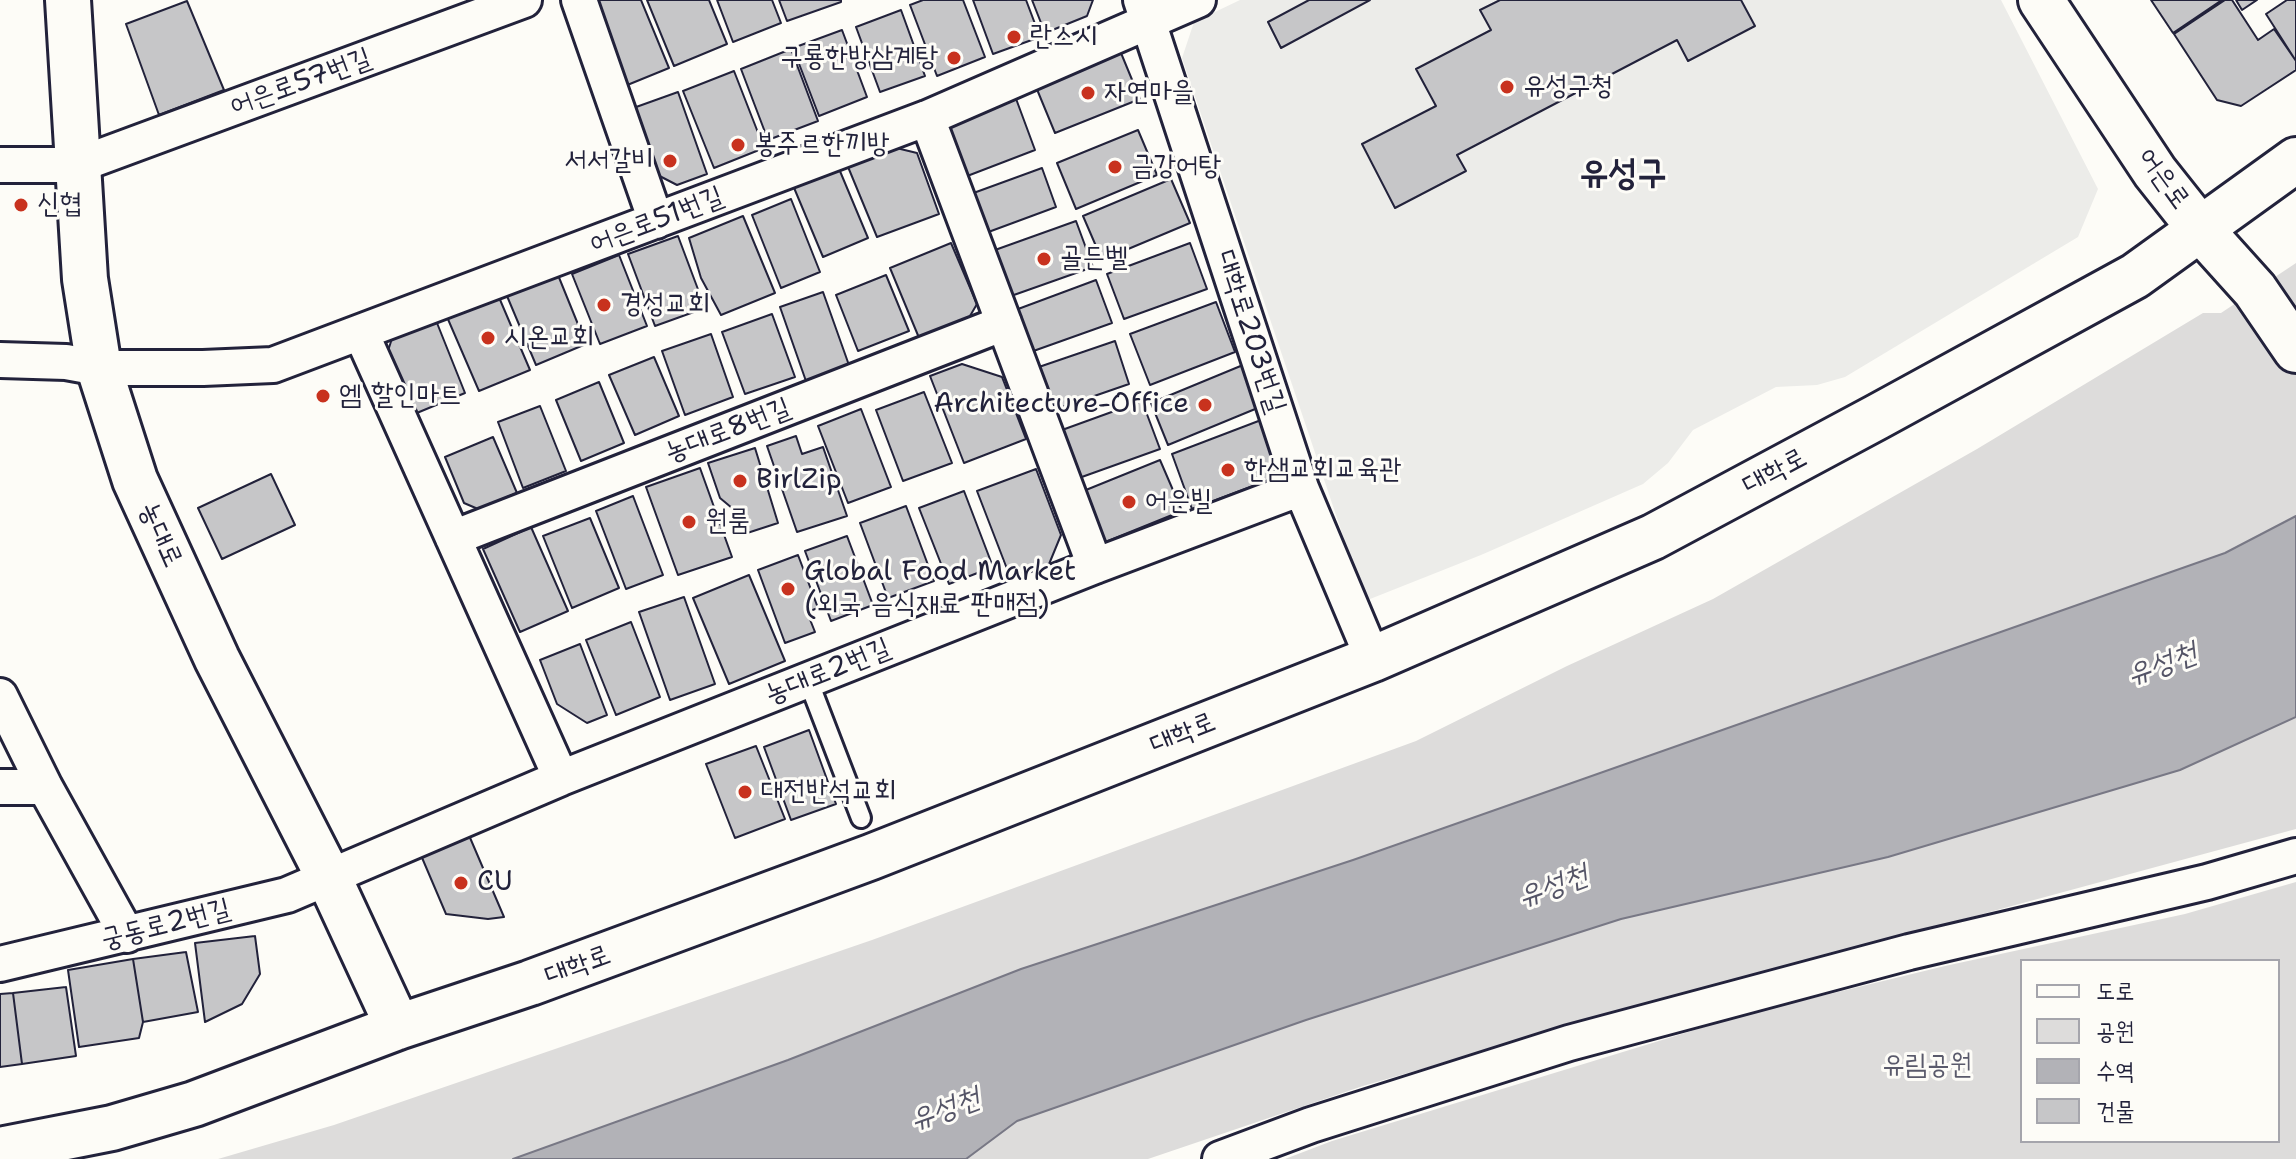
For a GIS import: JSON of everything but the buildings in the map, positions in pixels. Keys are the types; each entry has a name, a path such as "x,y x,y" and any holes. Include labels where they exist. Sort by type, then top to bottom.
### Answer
{"main road":[{"name":"농대로","path":"68,0 85,279 99,368 135,480 217,659 328,876 398,1027"},
{"name":"어은로","path":"2041,0 2155,172 2201,230 2255,290 2296,350"},
{"name":"대학로","path":"0,1150 112,1128 194,1104 398,1027 530,983 856,863 1373,659 1653,537 2135,276 2296,160"}],"street":[{"name":"어은로57번길","path":"78,165 524,0"},
{"path":"579,0 656,221"},
{"name":"어은로51번길","path":"0,360 66,362 99,368 273,365 927,118 1145,11 1198,0"},
{"name":"대학로203번길","path":"1145,11 1301,488 1373,659"},
{"path":"927,118 1095,566"},
{"path":"0,165 78,165"},
{"name":"농대로8번길","path":"453,538 1004,323"},
{"path":"361,333 561,778"},
{"name":"농대로2번길","path":"328,876 561,778 1095,566 1301,488"},
{"path":"0,696 45,787 127,935"},
{"path":"0,787 45,787"},
{"path":"1220,1159 1311,1125 1569,1043 1909,952 2207,882 2296,856"},
{"name":"궁동로2번길","path":"0,964 287,895 328,876"}],"lane":[{"path":"808,680 861,818"}],"shaded area":[{"path":"1240,0 2001,0 2098,189 2078,237 1845,377 1817,385 1776,387 1693,430 1668,463 1643,484 1481,555 1365,601 1182,58 1194,22"}],"green space":[{"path":"2296,263 2296,516 2225,553 1353,860 1021,969 788,1060 513,1159 218,1159 334,1125 872,940 1416,741 1567,666 1713,599 1977,449 2203,313 2221,313"},
{"path":"2296,717 2296,829 1580,1023 1363,1086 1148,1159 966,1159 1017,1121 1306,1020 1621,919 1888,857 2180,770"},
{"name":"유림공원","path":"2296,882 2296,1159 1285,1159 1332,1141 1747,1014 1945,966 2185,914"}],"water":[{"name":"유성천","path":"2296,516 2296,717 2180,770 1888,857 1621,919 1306,1020 1017,1121 966,1159 513,1159 788,1060 1021,969 1353,860 2225,553"}],"place":[{"name":"란스시","path":"1014,37"},
{"name":"구룡한방삼계탕","path":"954,58"},
{"name":"유성구청","path":"1507,87"},
{"name":"자연마을","path":"1088,93"},
{"name":"봉주르한끼방","path":"738,145"},
{"name":"서서갈비","path":"670,161"},
{"name":"금강어탕","path":"1115,167"},
{"name":"신협","path":"21,205"},
{"name":"골든벨","path":"1044,259"},
{"name":"경성교회","path":"604,305"},
{"name":"시온교회","path":"488,338"},
{"name":"엠 할인마트","path":"323,396"},
{"name":"Architecture-Office","path":"1205,405"},
{"name":"한샘교회교육관","path":"1228,470"},
{"name":"BirlZip","path":"740,481"},
{"name":"어은빌","path":"1129,502"},
{"name":"원룸","path":"689,522"},
{"name":"Global Food Market (외국 음식재료 판매점)","path":"788,589"},
{"name":"대전반석교회","path":"745,792"},
{"name":"CU","path":"461,883"}],"district":[{"name":"유성구","path":"1623,175"}]}
